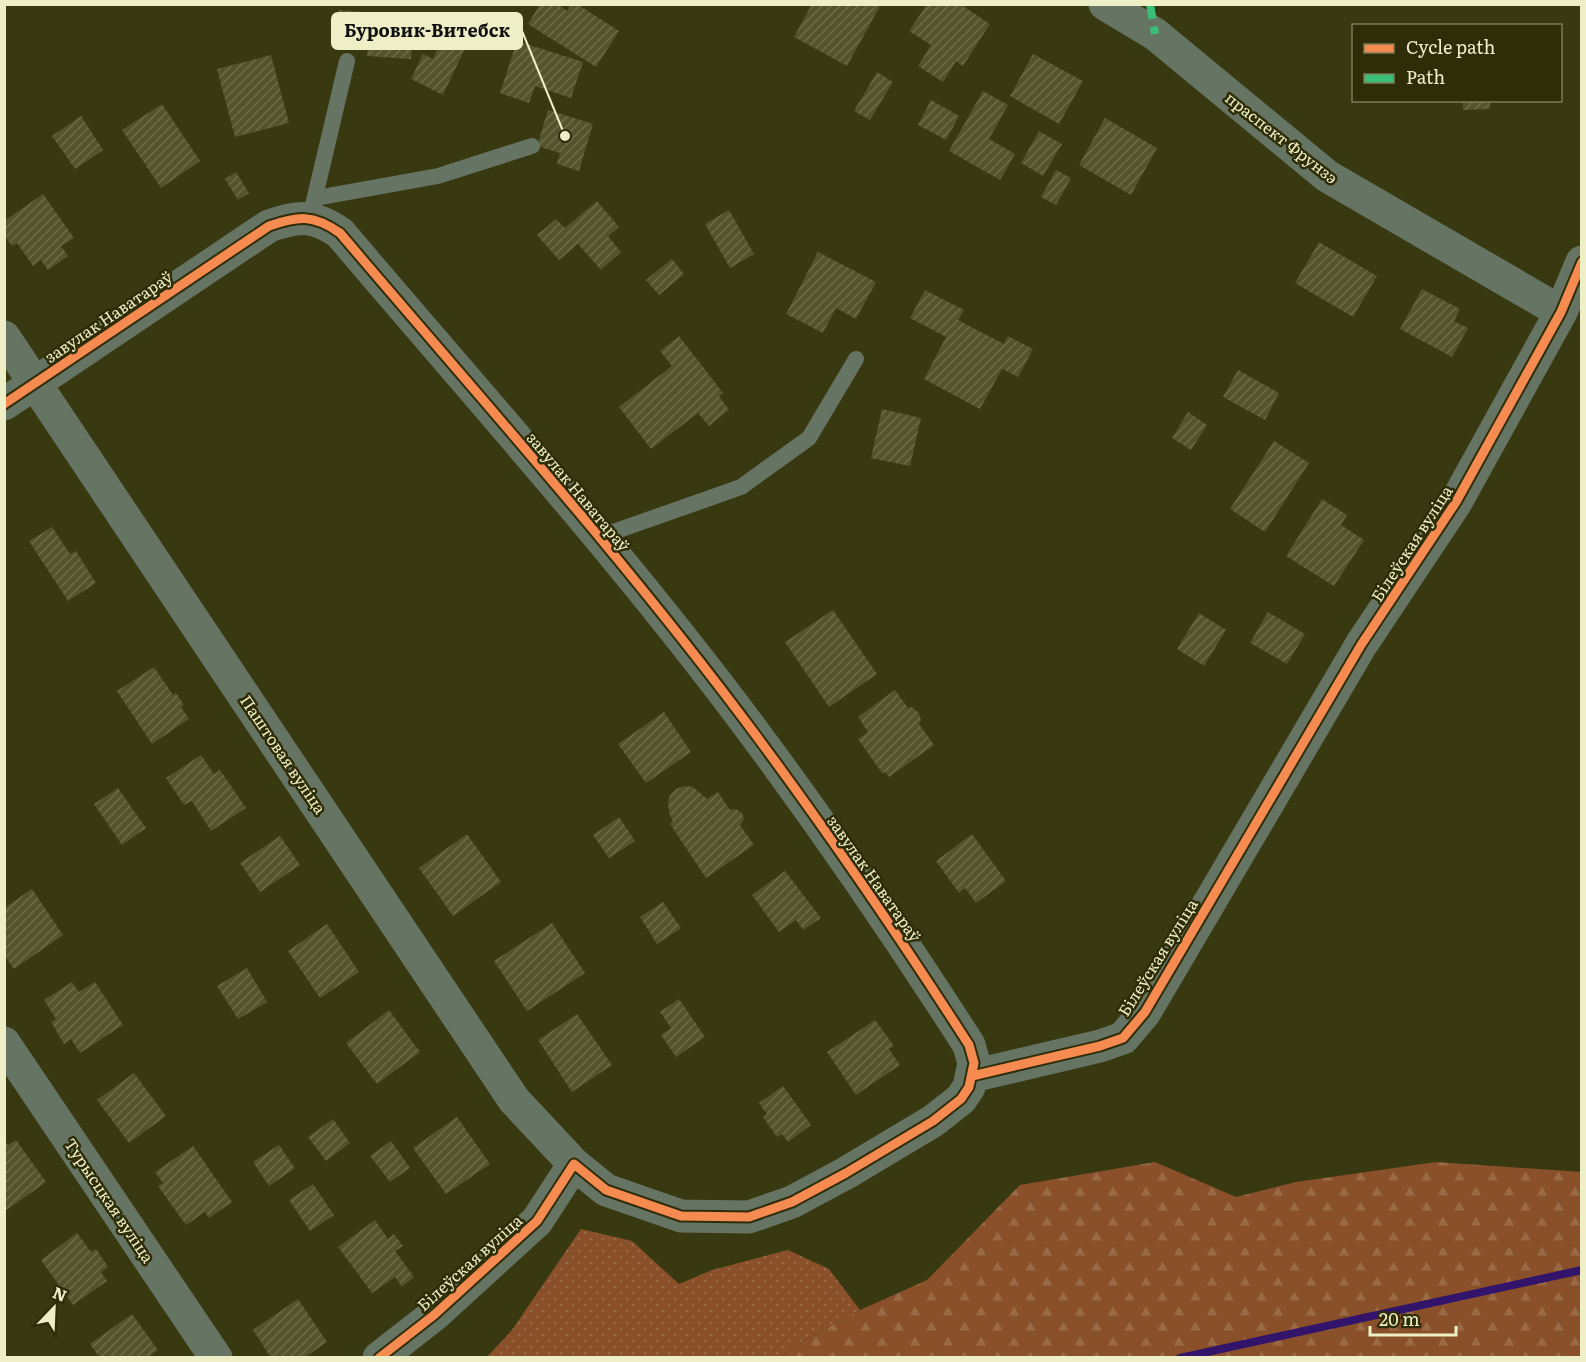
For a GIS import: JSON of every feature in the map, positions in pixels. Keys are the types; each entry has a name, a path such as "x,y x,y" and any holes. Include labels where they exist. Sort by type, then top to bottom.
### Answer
{"street":[{"name":"праспект Фрунзэ","path":"1105,4 1155,34 1327,176 1561,312"},
{"name":"завулак Наватараў","path":"4,404 268,226 313,208 326,223 340,233 599,537 755,734 903,943 969,1045 974,1063 972,1076"},
{"name":"Білеўская вуліца","path":"972,1076 1100,1046 1123,1038 1145,1012 1361,645 1456,502 1561,312 1581,262"},
{"name":"Паштовая вуліца","path":"4,337 514,1100 574,1164"},
{"name":"Турысцкая вуліца","path":"4,1043 216,1358"},
{"path":"574,1164 606,1190 681,1216 749,1217 792,1202 819,1188 933,1121 961,1099 969,1087 972,1076"},
{"name":"Білеўская вуліца","path":"379,1358 434,1315 537,1221 574,1164"}],"lane":[{"path":"347,61 313,208 438,176 532,146"},
{"path":"599,537 741,487 809,438 856,359"}],"green space":[{"path":"1155,1162 1236,1197 1296,1182 1436,1162 1581,1172 1581,1357 781,1357 801,1342 860,1310 927,1280 1020,1185"},
{"path":"581,1229 632,1241 679,1284 712,1270 788,1250 829,1269 860,1310 801,1342 781,1357 486,1358 512,1330"}],"building":[{"path":"540,4 557,4 567,11 571,4 577,4 619,31 596,67 528,24"},
{"path":"812,4 881,4 847,66 794,37"},
{"path":"927,4 960,4 990,24 963,66 956,61 943,82 918,66 931,45 909,31"},
{"path":"339,10 404,15 403,29 413,30 411,59 367,56 368,49 358,48 359,37 337,36"},
{"path":"446,31 468,42 443,95 411,79 423,54 433,59"},
{"path":"517,41 583,62 571,98 535,86 529,103 500,93"},
{"path":"1033,54 1083,81 1059,124 1010,96"},
{"path":"271,55 289,123 235,137 217,69"},
{"path":"877,72 893,82 870,120 854,111"},
{"path":"983,91 1008,105 989,139 1015,154 1000,180 949,151"},
{"path":"931,100 959,116 946,140 918,125"},
{"path":"1463,102 1490,102 1490,109 1463,110"},
{"path":"162,104 200,161 161,188 122,130"},
{"path":"548,110 593,124 579,171 557,164 560,153 537,146"},
{"path":"81,116 103,150 75,169 52,136"},
{"path":"1105,118 1157,148 1131,195 1079,165"},
{"path":"1039,131 1062,144 1043,176 1021,163"},
{"path":"1056,170 1071,178 1056,205 1041,197"},
{"path":"236,172 249,193 238,200 225,179"},
{"path":"43,194 74,238 61,246 68,256 48,270 41,260 33,266 17,243 12,246 4,235 4,221"},
{"path":"597,201 619,227 608,236 621,252 601,270 578,244 559,260 537,235 556,219 565,228"},
{"path":"729,210 754,254 730,268 705,224"},
{"path":"1319,242 1377,276 1353,317 1295,283"},
{"path":"818,252 876,282 856,319 836,308 823,333 786,314"},
{"path":"672,259 684,274 659,295 646,280"},
{"path":"1422,289 1460,309 1454,321 1468,328 1452,357 1400,329"},
{"path":"925,290 964,310 958,320 1004,344 1008,336 1033,349 1018,377 1002,369 980,409 924,379 946,337 910,318"},
{"path":"679,336 723,393 719,396 729,410 709,426 698,413 651,449 619,407 672,366 660,351"},
{"path":"1238,370 1279,393 1265,420 1223,397"},
{"path":"882,409 921,418 910,466 871,458"},
{"path":"1188,412 1207,425 1191,450 1172,438"},
{"path":"1274,441 1309,463 1265,532 1230,509"},
{"path":"1322,499 1347,515 1341,525 1364,540 1334,586 1286,556"},
{"path":"52,527 70,554 76,551 96,583 68,601 29,541"},
{"path":"833,610 877,674 829,707 785,642"},
{"path":"1268,612 1305,634 1287,664 1250,643"},
{"path":"1199,613 1226,630 1204,666 1177,649"},
{"path":"154,667 173,695 176,693 189,719 152,744 117,691"},
{"path":"895,690 908,708 912,707 919,713 921,720 919,724 934,745 889,777 885,772 882,773 858,739 868,732 858,717"},
{"path":"664,712 691,752 646,783 618,744"},
{"path":"201,755 214,774 220,770 246,808 211,831 192,801 184,805 166,778"},
{"path":"685,786 693,787 707,799 718,792 730,810 736,809 742,813 744,819 740,825 754,845 706,878 670,824 673,822 669,813 670,795 676,789"},
{"path":"118,788 146,828 122,845 94,804"},
{"path":"619,817 635,841 609,858 593,835"},
{"path":"467,834 501,882 453,916 419,868"},
{"path":"972,834 1006,881 976,903 965,888 959,893 936,861"},
{"path":"280,836 300,865 260,892 240,863"},
{"path":"785,871 821,918 803,930 796,920 779,932 752,895"},
{"path":"32,889 63,935 14,969 4,955 4,908"},
{"path":"663,902 681,928 657,944 640,917"},
{"path":"552,923 585,973 527,1011 494,961"},
{"path":"327,924 359,972 320,998 288,951"},
{"path":"247,968 267,1002 238,1019 217,986"},
{"path":"72,982 79,992 95,982 123,1025 80,1053 71,1039 64,1044 51,1022 56,1019 44,1000"},
{"path":"679,999 705,1037 676,1057 661,1035 671,1028 660,1012"},
{"path":"389,1010 420,1052 377,1084 346,1043"},
{"path":"577,1014 612,1065 572,1092 538,1040"},
{"path":"875,1020 894,1046 889,1049 900,1065 856,1095 827,1052"},
{"path":"134,1073 166,1116 129,1143 97,1100"},
{"path":"783,1086 811,1125 788,1142 782,1134 777,1137 763,1117 767,1114 759,1103"},
{"path":"457,1117 490,1164 446,1194 413,1148"},
{"path":"333,1119 350,1143 326,1161 308,1137"},
{"path":"4,1140 8,1145 16,1140 46,1182 4,1212"},
{"path":"391,1141 410,1168 390,1182 370,1156"},
{"path":"279,1145 295,1168 269,1186 253,1162"},
{"path":"193,1146 232,1202 209,1218 205,1212 186,1225 158,1186 163,1183 155,1172"},
{"path":"313,1184 334,1215 310,1231 289,1200"},
{"path":"375,1220 388,1239 394,1234 403,1246 395,1251 414,1277 402,1287 395,1277 372,1293 338,1247"},
{"path":"77,1233 91,1252 96,1249 108,1267 101,1272 107,1281 73,1305 41,1260"},
{"path":"298,1299 327,1342 304,1358 271,1358 253,1330"},
{"path":"132,1314 158,1350 147,1358 100,1358 90,1344"}],"waterway":[{"path":"1180,1358 1582,1270"}],"marked path":[{"path":"1150,4 1155,34"}],"cycle path":[{"path":"4,404 269,226 289,220 305,219 322,222 340,233 552,480 706,669 838,849 969,1045 974,1063 969,1087 961,1099 933,1121 792,1202 749,1217 681,1216 606,1190 574,1164 537,1221 434,1315 379,1358"},
{"path":"972,1076 1100,1046 1123,1038 1145,1012 1361,645 1456,502 1561,312 1582,262"}],"place":[{"name":"Буровик-Витебск","path":"565,136"}]}
